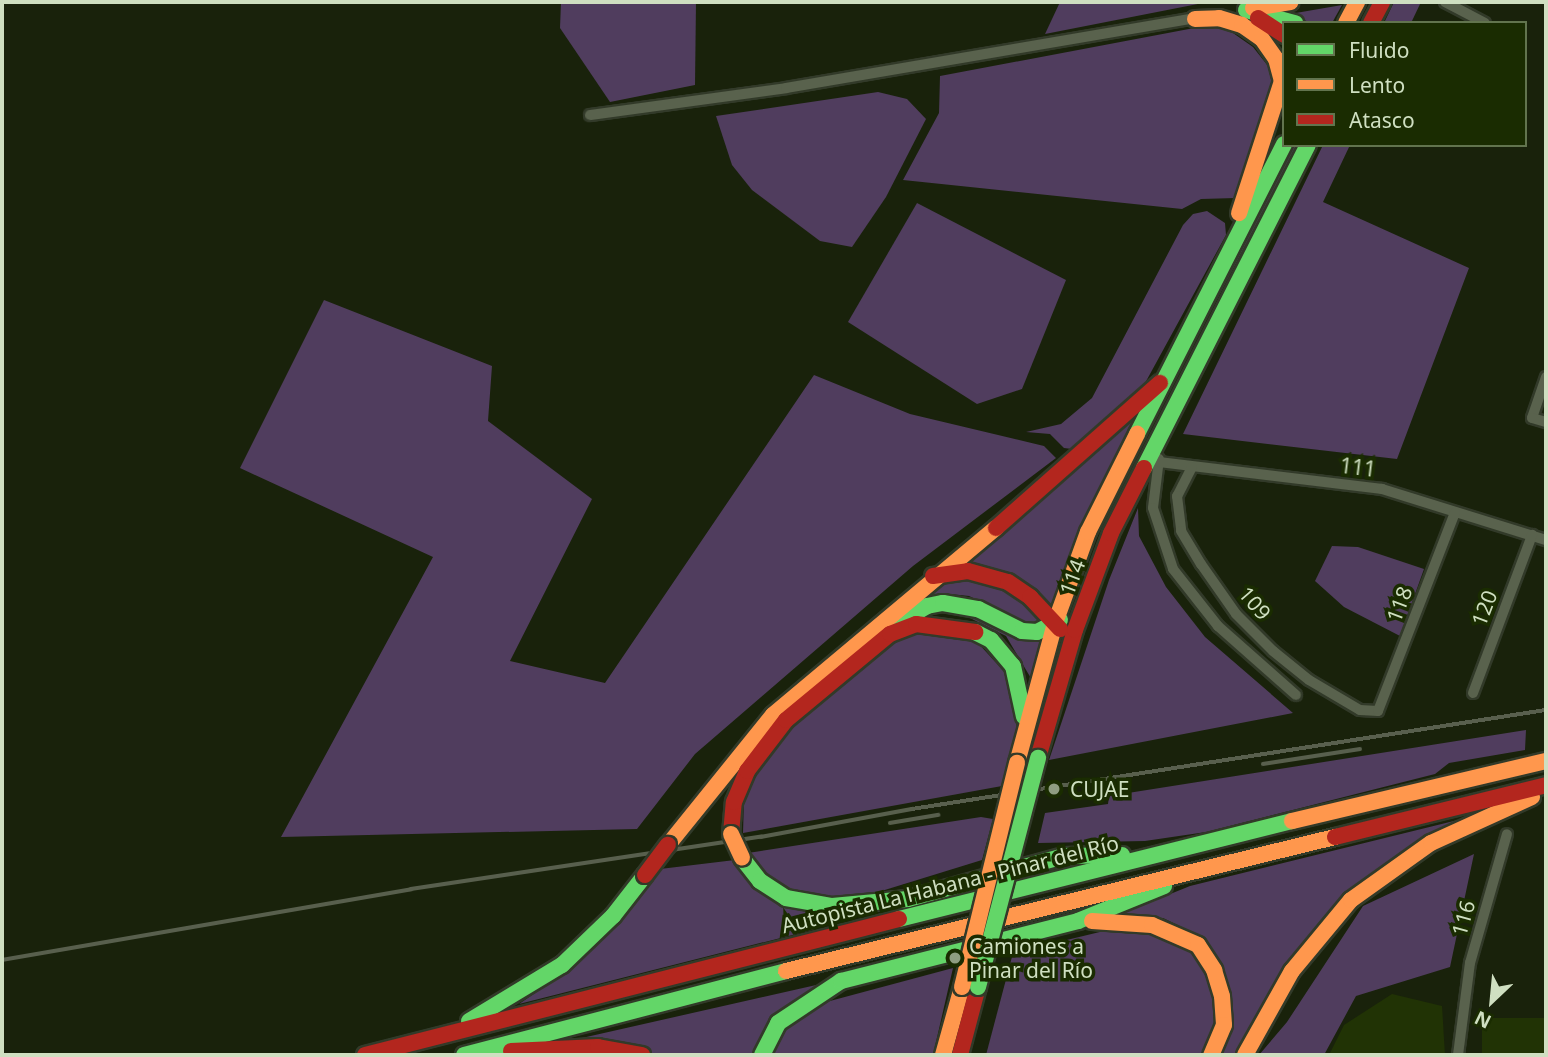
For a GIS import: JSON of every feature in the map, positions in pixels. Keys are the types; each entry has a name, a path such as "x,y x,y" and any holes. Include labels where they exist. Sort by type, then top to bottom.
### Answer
{"highway":[{"path":"1246,10 1292,2"},
{"path":"1347,21 1357,2"},
{"path":"1372,21 1382,2"},
{"path":"1246,10 1287,21"},
{"path":"1246,10 1282,34"},
{"path":"1195,19 1219,18 1242,25 1262,39 1276,59 1282,81 1271,126 1220,268"},
{"name":"114","path":"960,1055 968,1026 970,987 1017,763 1055,623 1088,532 1160,383 1282,147"},
{"name":"114","path":"943,1055 970,987 1075,630 1111,533 1307,147"},
{"path":"439,1037 511,999 562,965 613,916 773,715 933,576 1106,435 1160,383"},
{"path":"857,660 897,623 927,606 943,603 978,609 1022,631 1037,632 1055,623 1078,601 1111,533"},
{"path":"933,576 968,571 1008,582 1055,623 1062,639 1051,713"},
{"path":"1024,732 1024,712 1013,666 990,640 968,628 916,624 890,634 786,720 765,744 734,802 731,834 741,858 760,881 786,898 812,905 908,899 1065,856 1154,854"},
{"name":"Autopista La Habana - Pinar del Río","path":"365,1055 1154,854 1546,761"},
{"path":"465,1055 768,975 1246,856 1546,785"},
{"path":"1245,1055 1292,971 1352,901 1431,843 1519,800 1546,793"},
{"path":"762,1055 769,1035 799,1006 841,981 898,964 1078,921 1246,856"},
{"path":"871,926 908,899"},
{"path":"1078,921 1142,923 1171,930 1198,945 1214,970 1222,996 1224,1025 1211,1055"},
{"path":"768,975 898,964"},
{"path":"967,1055 968,1026"},
{"path":"465,1055 570,1047 642,1055"}],"street":[{"path":"1445,2 1481,21"},
{"path":"590,115 786,88 1246,10"},
{"path":"1546,377 1532,418 1546,422"},
{"path":"1175,405 1158,462 1153,508 1173,569 1218,626 1296,695"},
{"name":"111","path":"1158,462 1382,489 1546,540"},
{"name":"109","path":"1192,467 1177,496 1181,531 1237,614 1309,680 1360,710 1378,711"},
{"name":"118","path":"1378,711 1455,512"},
{"name":"120","path":"1473,693 1532,536"},
{"name":"116","path":"1458,1055 1470,963 1507,834"}],"shaded area":[{"path":"561,2 696,2 695,85 610,102 560,28"},
{"path":"1060,2 1208,2 1045,34"},
{"path":"1394,2 1421,2 1412,21 1385,21"},
{"path":"1342,5 1333,21 1306,21 1290,14"},
{"path":"1210,25 1233,33 1253,47 1268,66 1273,88 1236,198 1201,199 1182,209 903,180 939,113 940,76"},
{"path":"878,92 907,99 926,119 886,197 852,247 820,241 752,190 732,165 716,116"},
{"path":"1291,147 1297,147 1130,465 1065,606 1113,492"},
{"path":"1322,147 1349,147 1323,202 1469,268 1397,459 1183,434"},
{"path":"917,203 1066,280 1022,389 977,404 848,322"},
{"path":"1207,211 1225,223 1226,235 1144,385 1072,449 1064,448 1050,434 1026,432 1061,424 1092,398 1183,225 1193,214"},
{"path":"324,300 492,366 488,421 592,499 510,661 605,683 814,375 910,414 1044,446 1056,458 913,566 695,754 637,829 281,837 433,557 240,468"},
{"path":"1137,416 1053,610 1023,582 994,568 962,562"},
{"path":"1138,508 1139,536 1166,587 1205,637 1293,713 1049,760 1109,580"},
{"path":"1332,546 1358,547 1424,569 1400,636 1344,607 1315,581"},
{"path":"966,577 1016,594 1043,622 1025,622 969,596 941,593 926,598 938,581"},
{"path":"960,613 1043,636 1032,680 1006,636"},
{"path":"911,633 957,633 978,643 1010,678 1017,728 1002,786 743,833 744,799 756,767 781,737 884,649"},
{"path":"1526,730 1525,750 1449,763 1435,774 1206,832 1145,841 1038,843 1045,813 1108,804 1109,796"},
{"path":"981,817 993,819 982,860 875,893 831,897 788,890 770,880 748,853"},
{"path":"1466,818 1342,899 1237,1055 1218,1055 1229,990 1215,955 1192,932 1163,918 1116,916 1190,886"},
{"path":"1474,854 1450,967 1356,996 1324,1055 1259,1055 1287,1022 1363,906"},
{"path":"735,860 748,881 781,904 820,913 855,913 812,930 519,1004 573,967 617,925 660,869"},
{"path":"1108,930 1147,930 1185,945 1206,969 1217,1005 1213,1033 1201,1055 986,1055 1013,953"},
{"path":"953,968 933,1055 768,1055 783,1028 815,1005"},
{"path":"825,983 780,1010 756,1055 657,1055 573,1040"},
{"path":"1392,994 1442,1006 1445,1055 1329,1055 1344,1025"},
{"path":"1482,1018 1546,1018 1546,1055 1482,1055"}],"railway":[{"path":"2,960 411,889 761,837 912,809 1546,710"},
{"path":"1263,764 1360,749"},
{"path":"890,823 938,815"}],"traffic: fast":[{"path":"1246,10 1287,21"},
{"path":"1137,434 1282,147"},
{"path":"1144,468 1307,147"},
{"path":"896,624 927,606 943,603 978,609 1022,631 1037,632 1060,620"},
{"path":"975,632 991,640 1013,666 1024,717"},
{"path":"978,987 1038,758"},
{"path":"899,919 1292,821"},
{"path":"742,858 760,881 786,898 832,906 908,899 1064,856 1122,855"},
{"path":"469,1021 562,965 613,916 645,875"},
{"path":"762,1055 778,1023 841,981 1078,921 1164,886"},
{"path":"464,1055 786,971"}],"traffic: slow":[{"path":"1253,8 1291,2"},
{"path":"1347,21 1357,2"},
{"path":"1195,19 1219,18 1242,25 1262,39 1276,59 1282,81 1239,213"},
{"path":"1017,763 1055,623 1088,532 1137,434"},
{"path":"668,845 773,715 996,528"},
{"path":"1292,821 1546,761"},
{"path":"962,987 1017,763"},
{"path":"1245,1055 1292,971 1351,900 1431,843 1532,797"},
{"path":"731,834 742,858"},
{"path":"786,971 1335,837"},
{"path":"1092,921 1152,925 1198,945 1214,970 1222,996 1224,1025 1211,1055"},
{"path":"943,1055 962,987"}],"traffic: jam":[{"path":"1372,21 1382,2"},
{"path":"1258,18 1282,34"},
{"path":"996,528 1160,383"},
{"path":"1038,758 1075,630 1111,533 1144,468"},
{"path":"933,576 968,571 1008,582 1030,597 1060,629"},
{"path":"731,834 734,802 747,771 786,720 890,634 916,624 975,632"},
{"path":"1335,837 1546,785"},
{"path":"645,875 668,845"},
{"path":"365,1055 899,919"},
{"path":"960,1055 978,987"},
{"path":"511,1051 598,1047 642,1055"}],"place":[{"name":"CUJAE","path":"1054,789"},
{"name":"Camiones a Pinar del Río","path":"955,958"}]}
